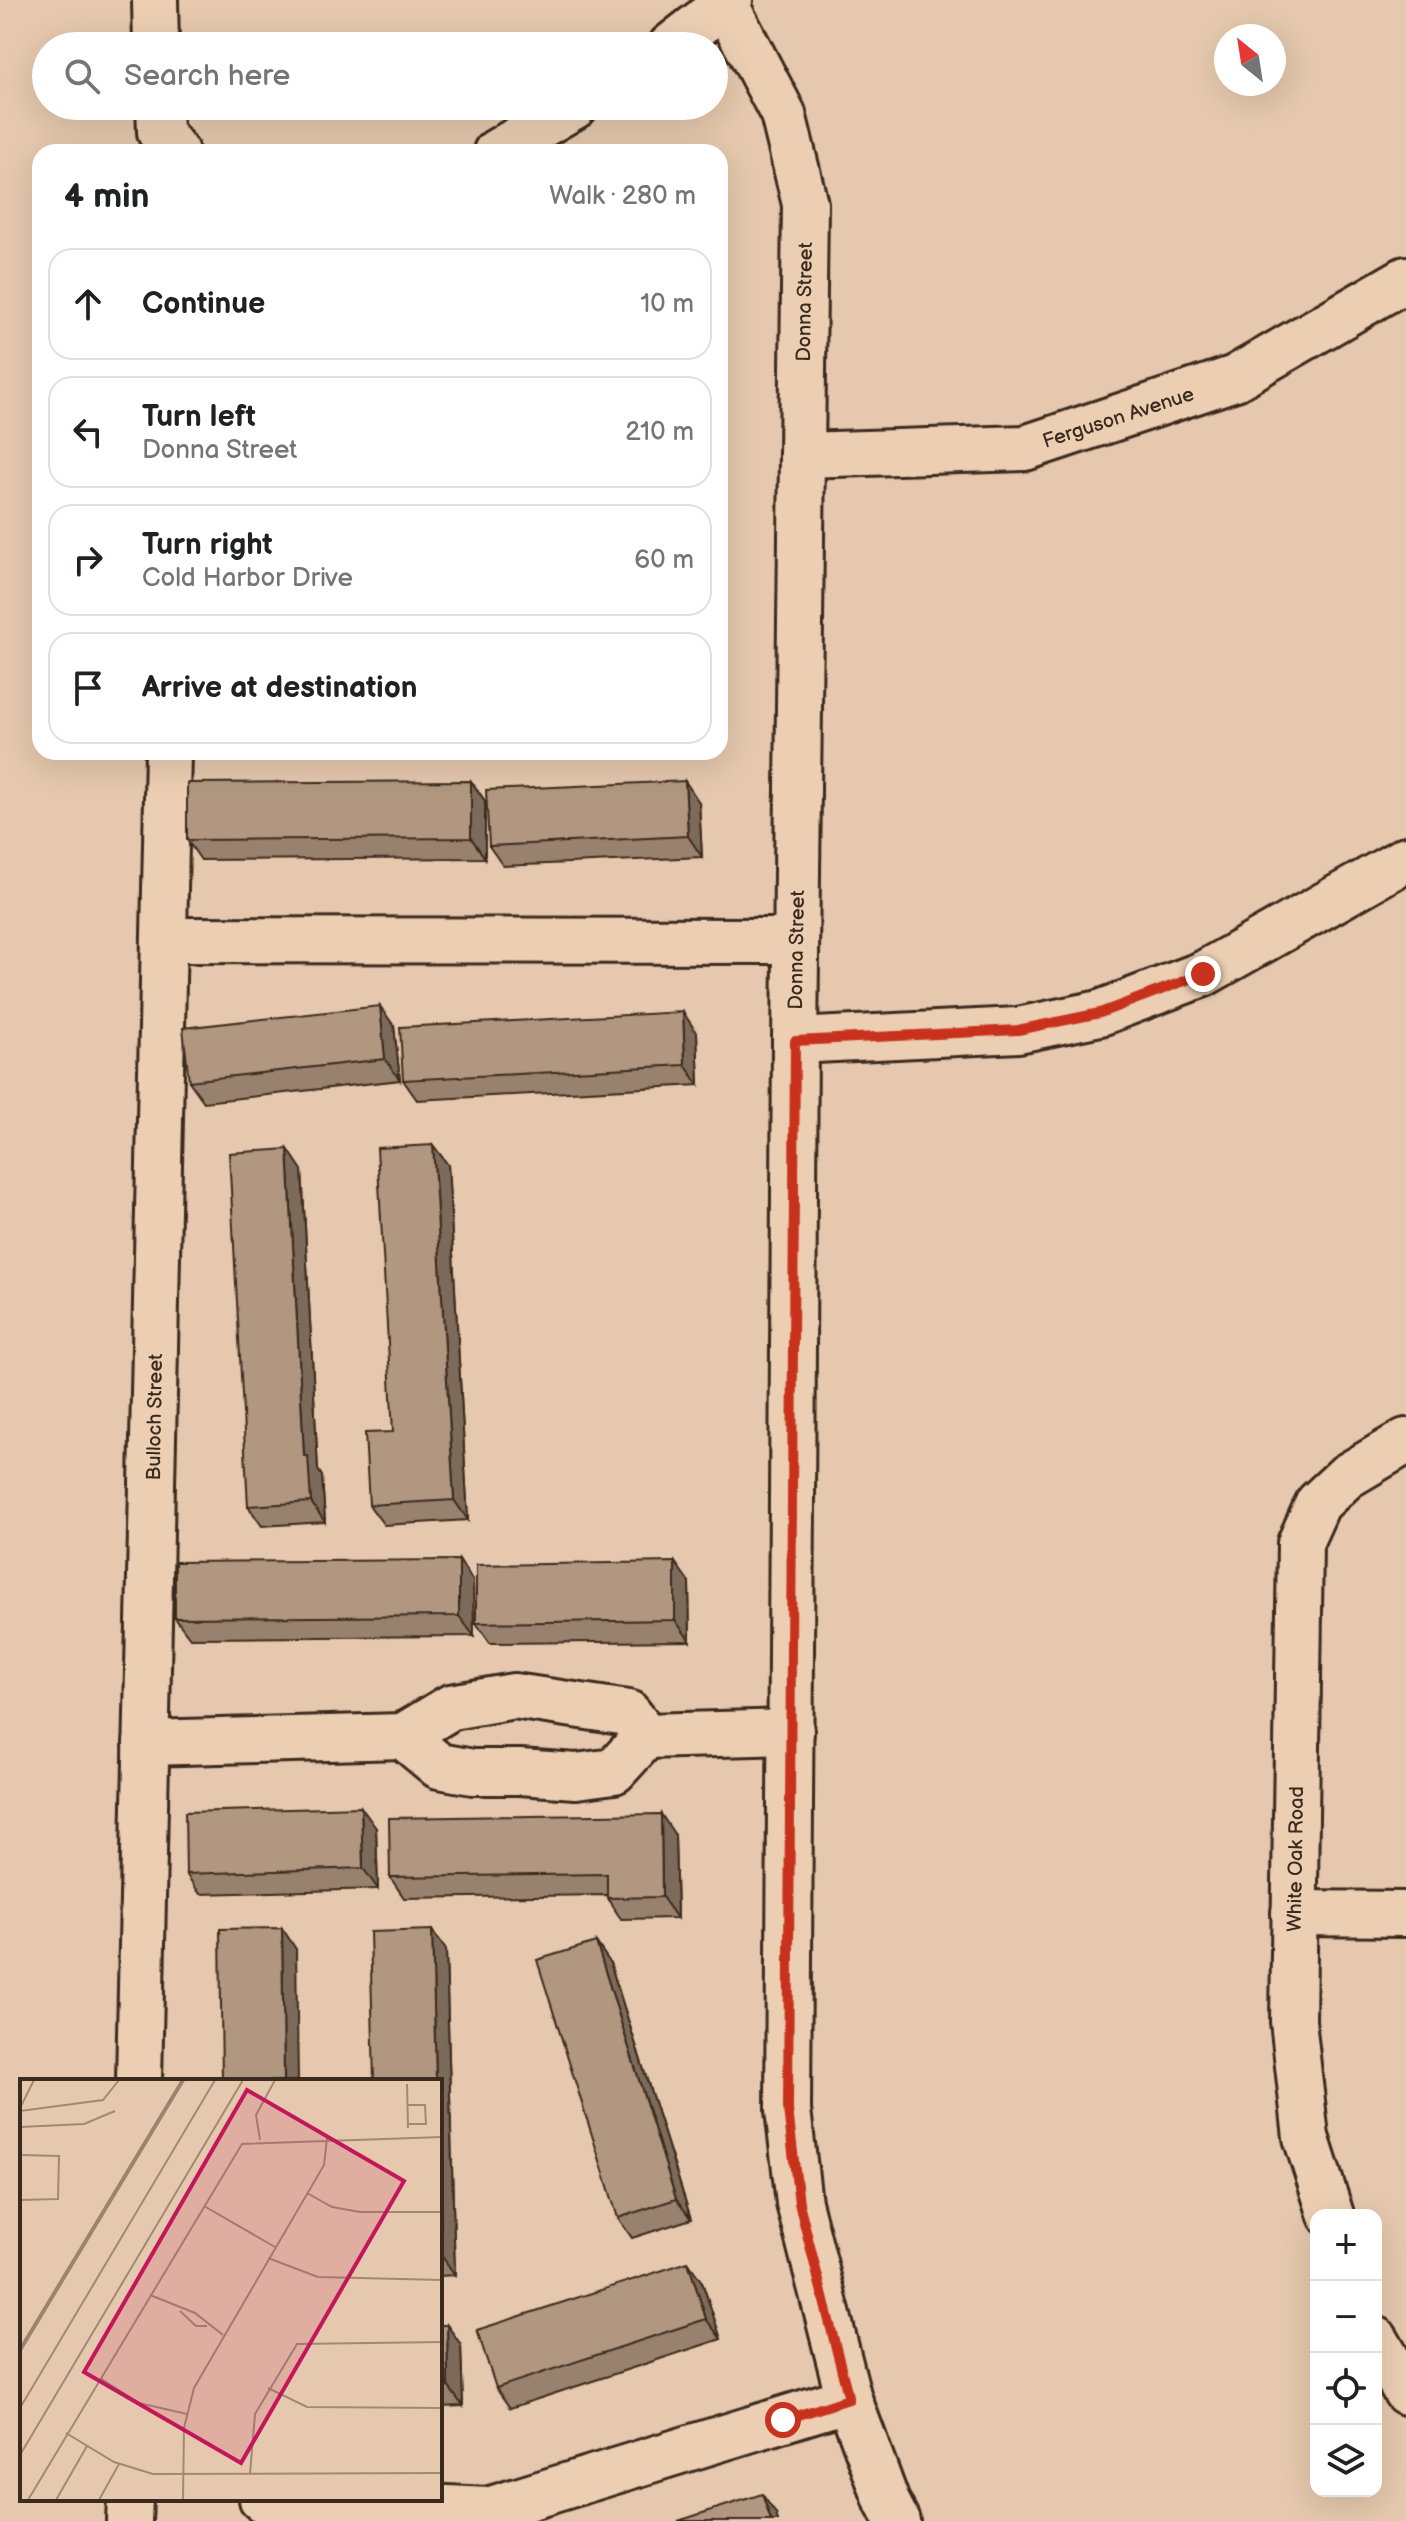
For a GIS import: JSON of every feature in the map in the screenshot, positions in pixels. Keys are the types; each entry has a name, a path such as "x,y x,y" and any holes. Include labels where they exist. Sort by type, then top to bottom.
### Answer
{"street":[{"path":"155,0 156,32"},
{"path":"689,32 727,2"},
{"name":"Donna Street","path":"727,2 783,114 805,204 795,1041 788,2110 799,2203 849,2399 897,2521"},
{"path":"160,120 160,132 170,144"},
{"path":"510,144 551,120"},
{"name":"Ferguson Avenue","path":"802,455 1025,448 1235,378 1406,279"},
{"name":"Bulloch Street","path":"139,2079 168,760"},
{"path":"795,1041 1018,1030 1100,1013 1203,974 1406,859"},
{"path":"164,940 796,941"},
{"name":"White Oak Road","path":"1329,2209 1306,2137 1293,2021 1300,1543 1318,1503 1347,1476 1406,1441"},
{"path":"146,1743 403,1736 451,1707 514,1696 628,1713 646,1736"},
{"path":"403,1736 439,1766 473,1772 576,1776 614,1771 646,1736 791,1732"},
{"path":"1294,1913 1406,1914"},
{"path":"1382,2350 1406,2392"},
{"path":"303,2501 488,2510 849,2399"},
{"path":"129,2521 130,2501"}],"building":[{"path":"471,781 471,838 187,840 187,783"},
{"path":"685,781 688,836 489,846 486,790"},
{"path":"380,1006 385,1059 189,1081 183,1028"},
{"path":"683,1012 685,1065 403,1080 400,1027"},
{"path":"433,1145 454,1500 369,1505 365,1433 393,1432 377,1148"},
{"path":"288,1149 304,1456 308,1456 311,1502 248,1506 229,1153"},
{"path":"459,1560 459,1616 175,1618 175,1562"},
{"path":"675,1562 675,1620 476,1623 476,1565"},
{"path":"361,1807 363,1868 186,1874 185,1812"},
{"path":"661,1814 662,1897 607,1898 607,1874 390,1877 389,1818"},
{"path":"282,1928 284,2079 222,2079 220,1929"},
{"path":"432,1930 436,2079 374,2079 370,1932"},
{"path":"596,1942 676,2199 618,2218 537,1960"},
{"path":"688,2262 706,2319 496,2388 477,2330"},
{"path":"442,2325 447,2325 448,2386 442,2386"},
{"path":"762,2494 771,2521 678,2521"}],"route":[{"path":"783,2420 849,2399 799,2203 788,2110 795,1041 1018,1030 1100,1013 1203,974"}]}
